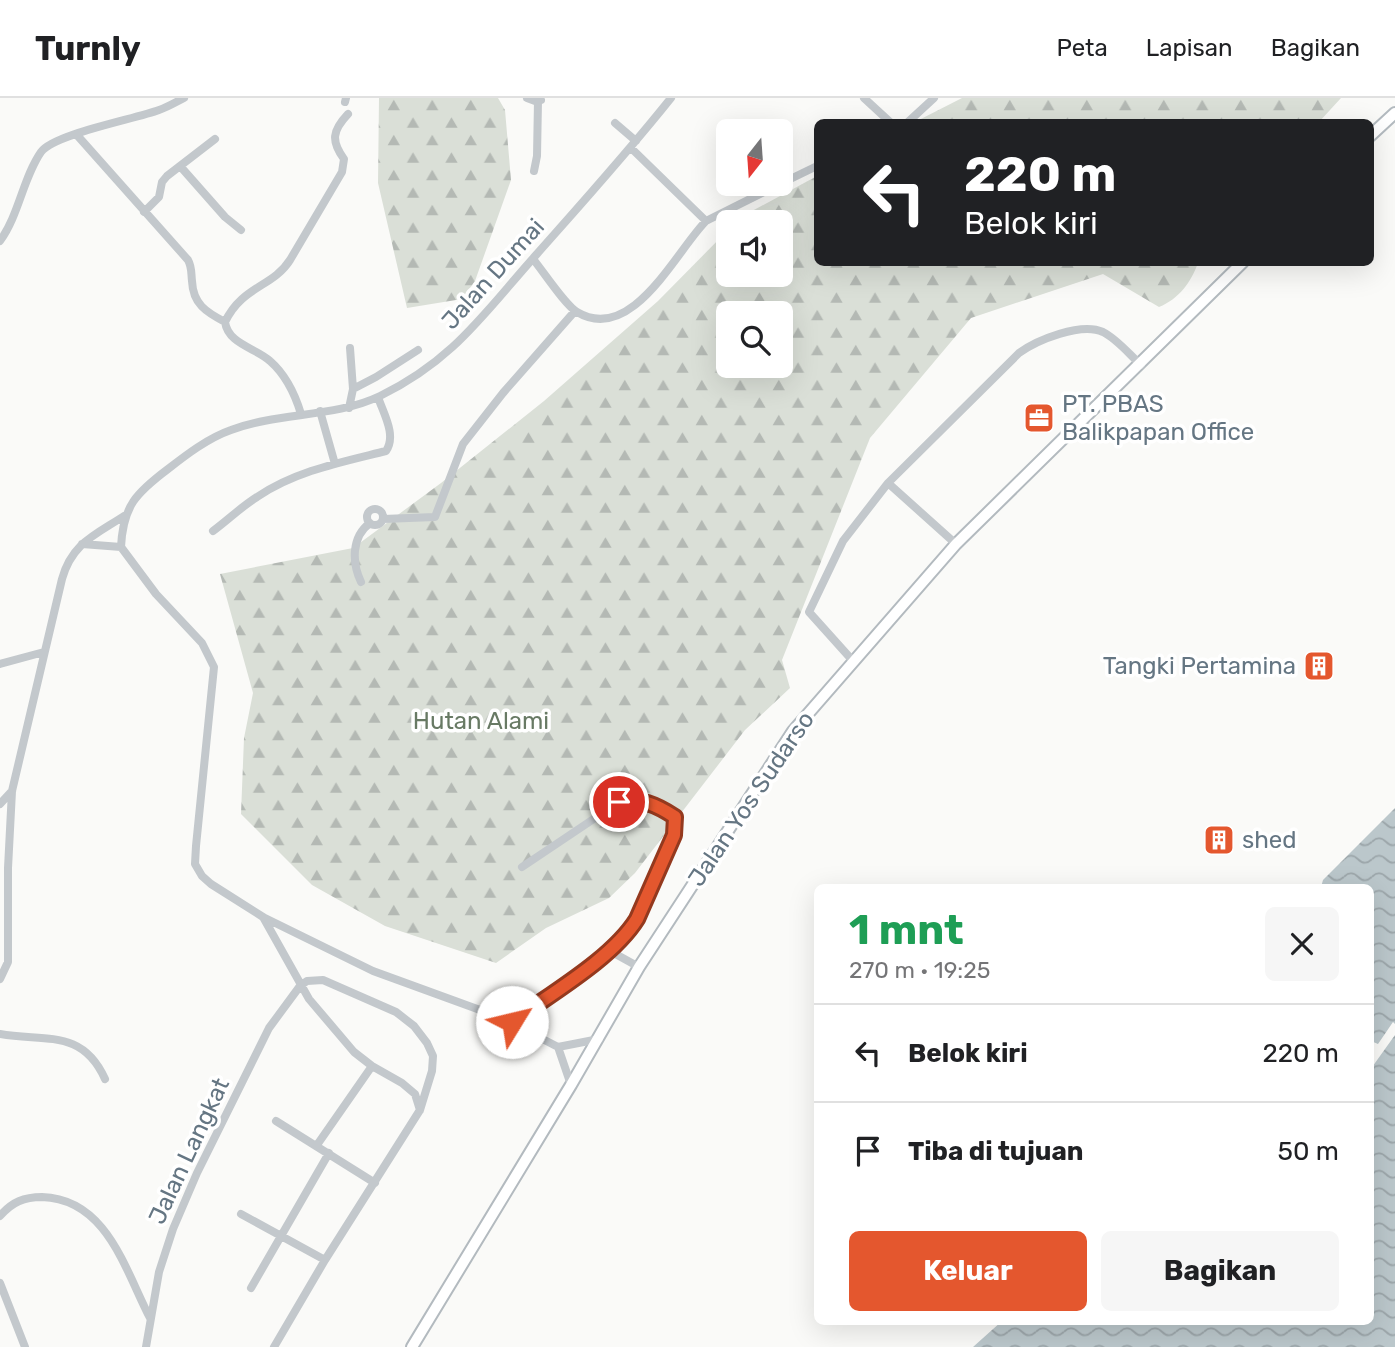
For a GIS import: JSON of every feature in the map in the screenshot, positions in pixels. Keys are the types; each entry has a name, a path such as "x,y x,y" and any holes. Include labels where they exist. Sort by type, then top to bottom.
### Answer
{"main road":[{"path":"1374,132 1395,113"},
{"name":"Jalan Yos Sudarso","path":"412,1347 572,1085 639,967 793,731 956,544 1239,266"}],"street":[{"path":"0,242 41,152 76,134 160,109 184,98"},
{"path":"527,98 541,99 534,171"},
{"name":"Jalan Dumai","path":"124,516 133,500 154,479 228,430 301,414 349,408 413,379 441,358 486,316 634,145 671,98"},
{"path":"864,98 887,119"},
{"path":"911,119 934,98"},
{"path":"225,323 240,299 279,273 290,260 345,164 334,143 334,136 339,124 348,114"},
{"path":"615,123 706,221"},
{"path":"76,134 190,264 192,285 200,307 225,323 229,334 241,344 258,352 278,369 295,395 301,414"},
{"path":"144,212 159,197 164,178 215,139"},
{"path":"180,166 225,217 241,230"},
{"path":"793,178 814,167"},
{"path":"533,259 575,311 595,318 610,317 638,304 706,221 756,196"},
{"path":"383,519 380,510 371,509 367,518 370,523 376,525 383,519 435,517 463,444 503,393 575,311"},
{"path":"853,661 809,612 843,541 888,483 1019,353 1034,342 1092,328 1106,334 1140,365"},
{"path":"349,408 353,389 351,348"},
{"path":"353,389 418,349"},
{"path":"213,531 255,497 271,488 335,464 386,451 391,444 391,436 378,397"},
{"path":"320,411 335,464"},
{"path":"888,483 956,544"},
{"path":"0,979 8,962 8,868 12,791 67,562 82,544 124,516"},
{"path":"124,516 121,547 156,594 202,643 214,667 195,863 202,876 263,917 373,971 512,1022 558,1047 599,1039"},
{"path":"361,582 354,557 362,532 370,523"},
{"path":"82,544 121,547"},
{"path":"0,664 44,652"},
{"path":"0,804 12,791"},
{"path":"512,1022 610,951 629,932 674,835 675,817 644,801 631,799 619,802 522,867"},
{"path":"263,917 300,986 354,1052 415,1094 420,1110"},
{"path":"610,951 639,967"},
{"path":"274,1347 325,1259 420,1110 432,1070 433,1056 414,1026 396,1012 323,980 307,981 300,986"},
{"name":"Jalan Langkat","path":"146,1347 159,1272 173,1229 197,1173 269,1028 300,986"},
{"path":"0,1034 56,1038 67,1042 78,1047 97,1063 104,1079"},
{"path":"558,1047 572,1085"},
{"path":"317,1145 372,1066"},
{"path":"276,1121 375,1183"},
{"path":"251,1288 329,1153"},
{"path":"0,1216 12,1204 29,1197 69,1201 83,1208 104,1229 150,1318"},
{"path":"241,1214 325,1259"},
{"path":"0,1283 25,1347"}],"green space":[{"path":"379,98 498,98 505,110 511,180 475,281 462,299 407,308 378,183"},
{"path":"962,98 1341,98 1322,119 921,119"},
{"name":"Hutan Alami","path":"814,178 814,266 1197,266 1183,289 1159,307 1103,274 971,318 870,438 782,660 790,688 745,730 635,873 609,898 546,928 496,963 385,926 312,885 241,814 244,738 253,693 220,574 353,548 441,483 544,401 658,301 716,242 716,287 793,287 793,210 754,210 780,196 793,196 793,189"}],"water":[{"path":"1395,808 1395,1347 973,1347 998,1325 1374,1325 1374,884 1322,884"}],"pier":[{"path":"1393,1022 1395,1035 1374,1064 1374,1042 1378,1044"}],"place":[{"name":"PT. PBAS Balikpapan Office","path":"1039,418"},
{"name":"Tangki Pertamina","path":"1319,666"},
{"name":"shed","path":"1219,840"}],"route":[{"path":"512,1022 610,951 629,932 637,919 674,835 675,817 644,801 631,799 619,802"}]}
